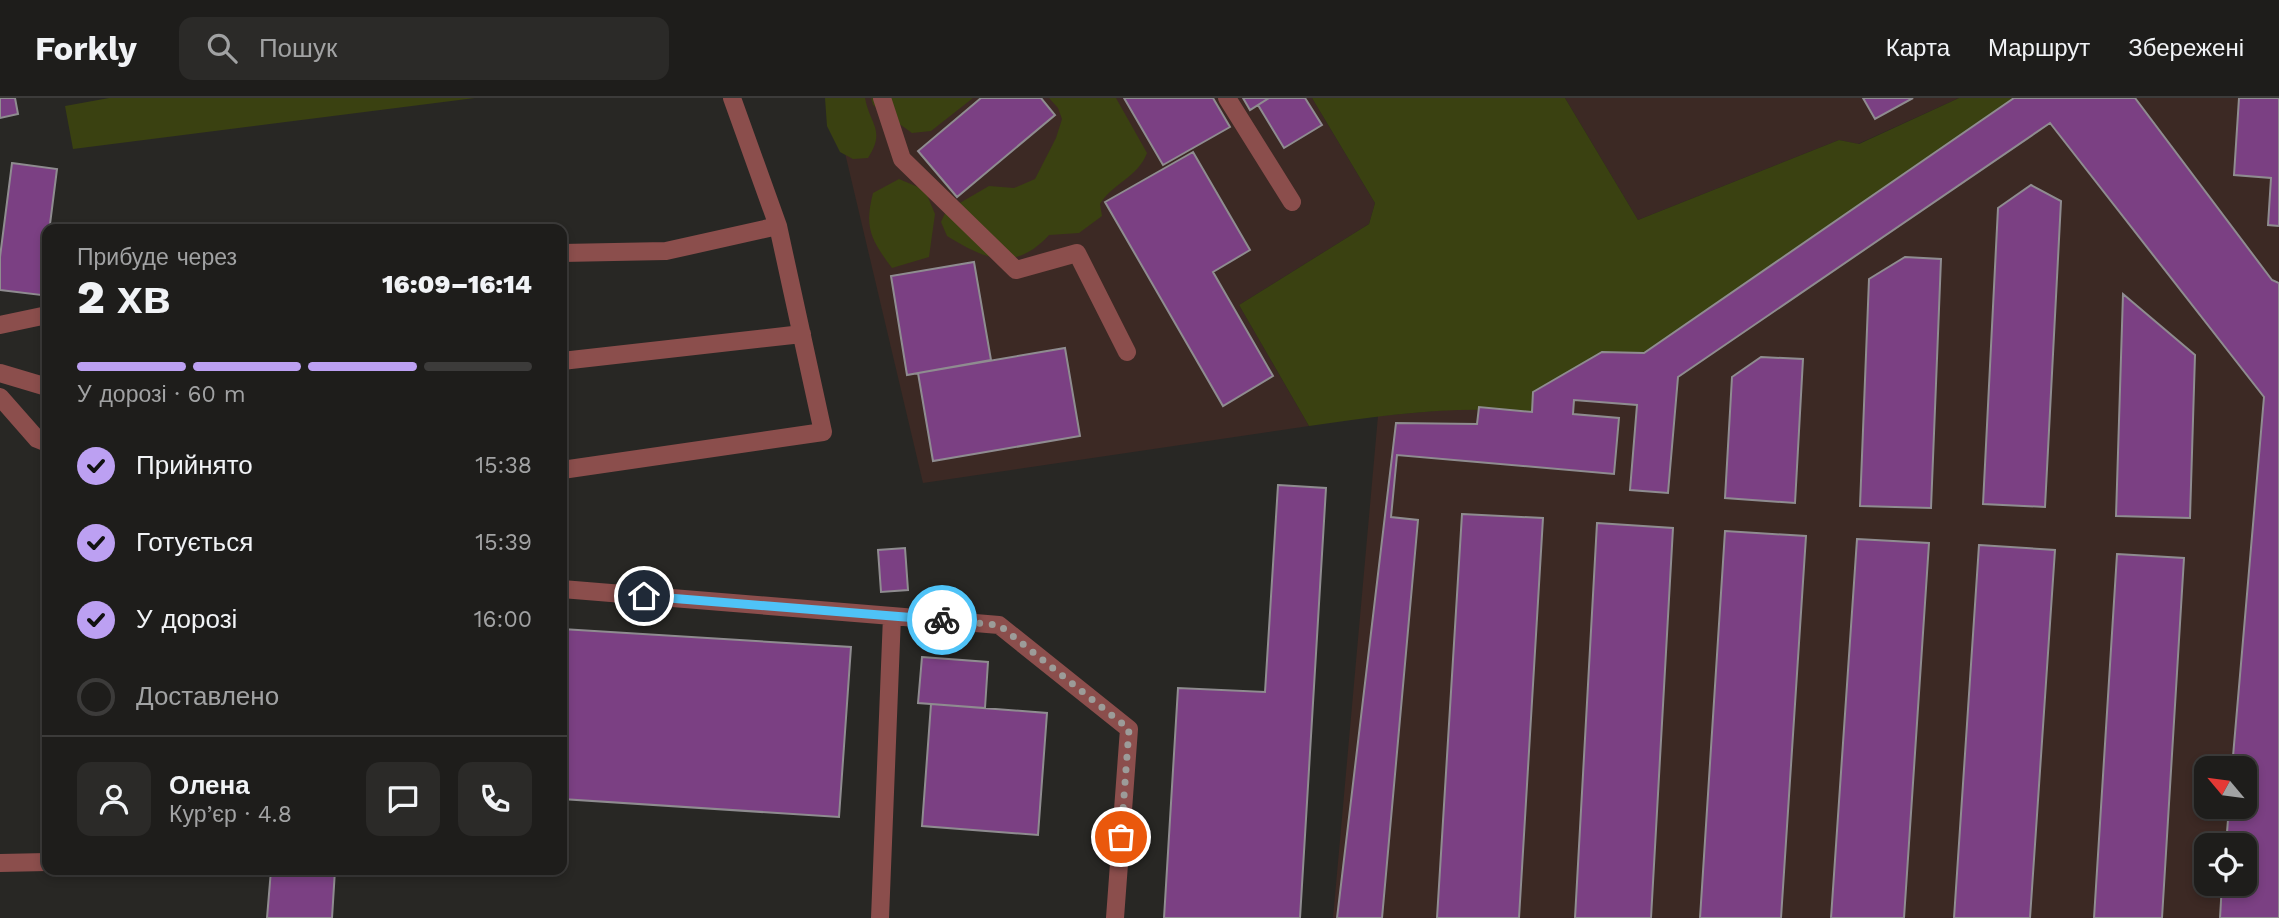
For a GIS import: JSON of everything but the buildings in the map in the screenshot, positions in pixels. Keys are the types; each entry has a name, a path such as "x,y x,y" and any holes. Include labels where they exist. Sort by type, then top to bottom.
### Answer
{"lane":[{"path":"567,469 823,432 778,226 732,98"},
{"path":"882,98 902,159 1016,270 1077,253 1127,352"},
{"path":"1227,98 1292,202"},
{"path":"567,253 666,251 778,226"},
{"path":"0,325 42,316"},
{"path":"567,360 802,334"},
{"path":"0,373 42,386"},
{"path":"0,397 37,439 42,441"},
{"path":"567,589 999,625 1129,729 1115,918"},
{"path":"880,918 892,616"},
{"path":"0,863 42,862"}],"shaded area":[{"path":"832,98 1312,98 1375,203 1369,224 1239,305 1309,426 923,483"},
{"path":"1565,98 1959,98 1858,144 1839,140 1638,220"},
{"path":"2014,98 2279,98 2279,918 1333,918 1378,416 1479,407 1531,412 1533,392"}],"green space":[{"path":"109,98 475,98 73,149 65,106"},
{"path":"825,98 865,98 876,134 876,141 868,158 853,159 840,152 827,126"},
{"path":"871,98 973,98 931,131 912,133 873,105"},
{"path":"1049,98 1116,98 1147,153 1138,168 1105,197 1100,204 1102,216 1079,233 1049,235 1024,254 1011,258 987,256 947,236 941,222 946,211 989,186 1014,188 1035,179 1056,138 1062,119 1058,108"},
{"path":"1312,98 1565,98 1638,220 1839,140 1859,144 1959,98 2014,98 1644,353 1602,352 1534,391 1532,412 1448,410 1309,426 1239,305 1369,224 1375,203"},
{"path":"899,179 925,190 935,214 929,257 892,268 874,241 869,216 873,193"}],"way so far":[{"path":"942,620 999,625 1129,729 1121,837"}],"route":[{"path":"644,596 942,620"}]}
